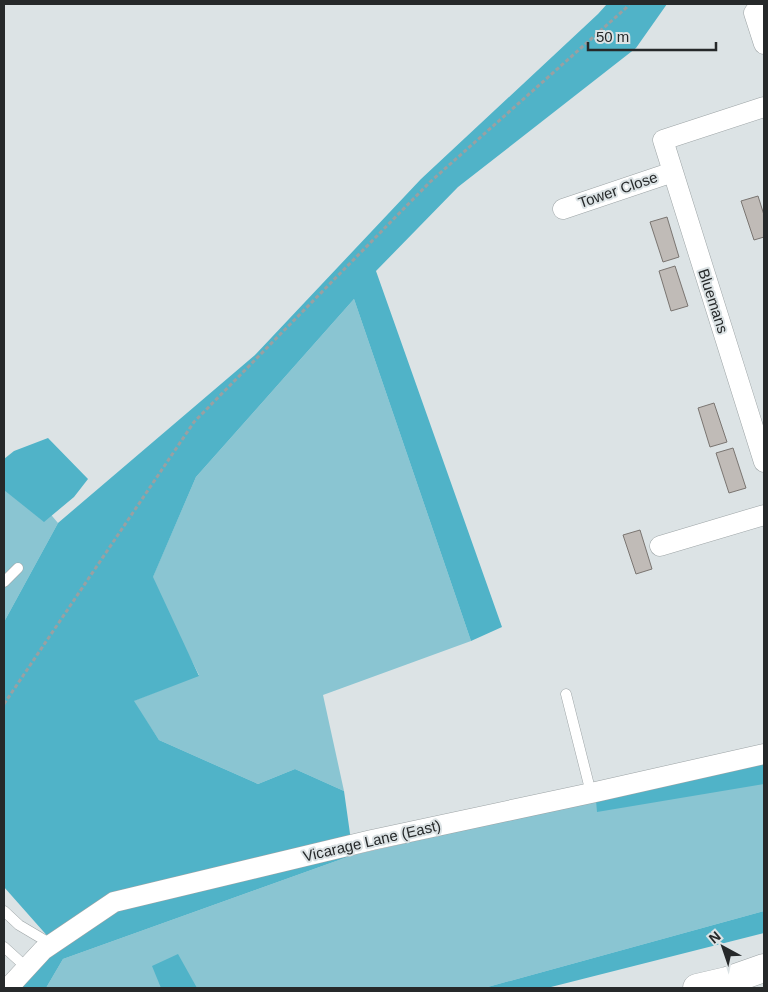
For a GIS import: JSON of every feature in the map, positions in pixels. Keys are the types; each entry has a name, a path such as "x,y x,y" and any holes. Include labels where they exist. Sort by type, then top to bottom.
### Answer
{"highway":[{"path":"697,988 764,968"}],"street":[{"path":"761,4 754,13 764,44"},
{"name":"Bluemans","path":"764,108 663,140 764,462"},
{"name":"Tower Close","path":"563,209 673,172"},
{"path":"660,546 764,515"},
{"name":"Vicarage Lane (East)","path":"8,988 43,950 114,902 372,840 764,754"}],"lane":[{"path":"4,582 18,568"},
{"path":"566,694 591,793"},
{"path":"4,911 19,924 51,944"},
{"path":"4,947 26,967"}],"path":[{"path":"4,704 194,422 430,182 629,4"}],"shaded area":[{"path":"607,4 667,4 636,48 458,187 376,271 502,627 471,641 354,299 196,477 153,577 199,676 134,701 159,740 258,784 295,769 344,791 353,855 63,959 46,988 18,988 58,948 4,887 4,622 58,523 255,355 421,179"},
{"path":"354,299 471,641 323,695 344,791 295,769 258,784 159,740 133,701 199,675 151,581 196,477"},
{"path":"48,438 88,479 74,497 44,522 4,490 4,459 14,451"},
{"path":"4,459 58,523 4,622"},
{"path":"764,763 764,911 484,988 46,988 63,959 353,855"},
{"path":"764,763 764,784 597,812 596,800"},
{"path":"764,911 764,933 547,988 484,988"},
{"path":"178,954 197,988 161,988 152,966"}],"building":[{"path":"758,196 764,215 764,237 754,240 741,201"},
{"path":"667,217 679,257 663,262 650,222"},
{"path":"675,266 688,306 671,311 659,271"},
{"path":"714,403 727,442 710,447 698,408"},
{"path":"733,448 746,488 729,493 716,453"},
{"path":"640,530 652,569 636,574 623,535"}]}
